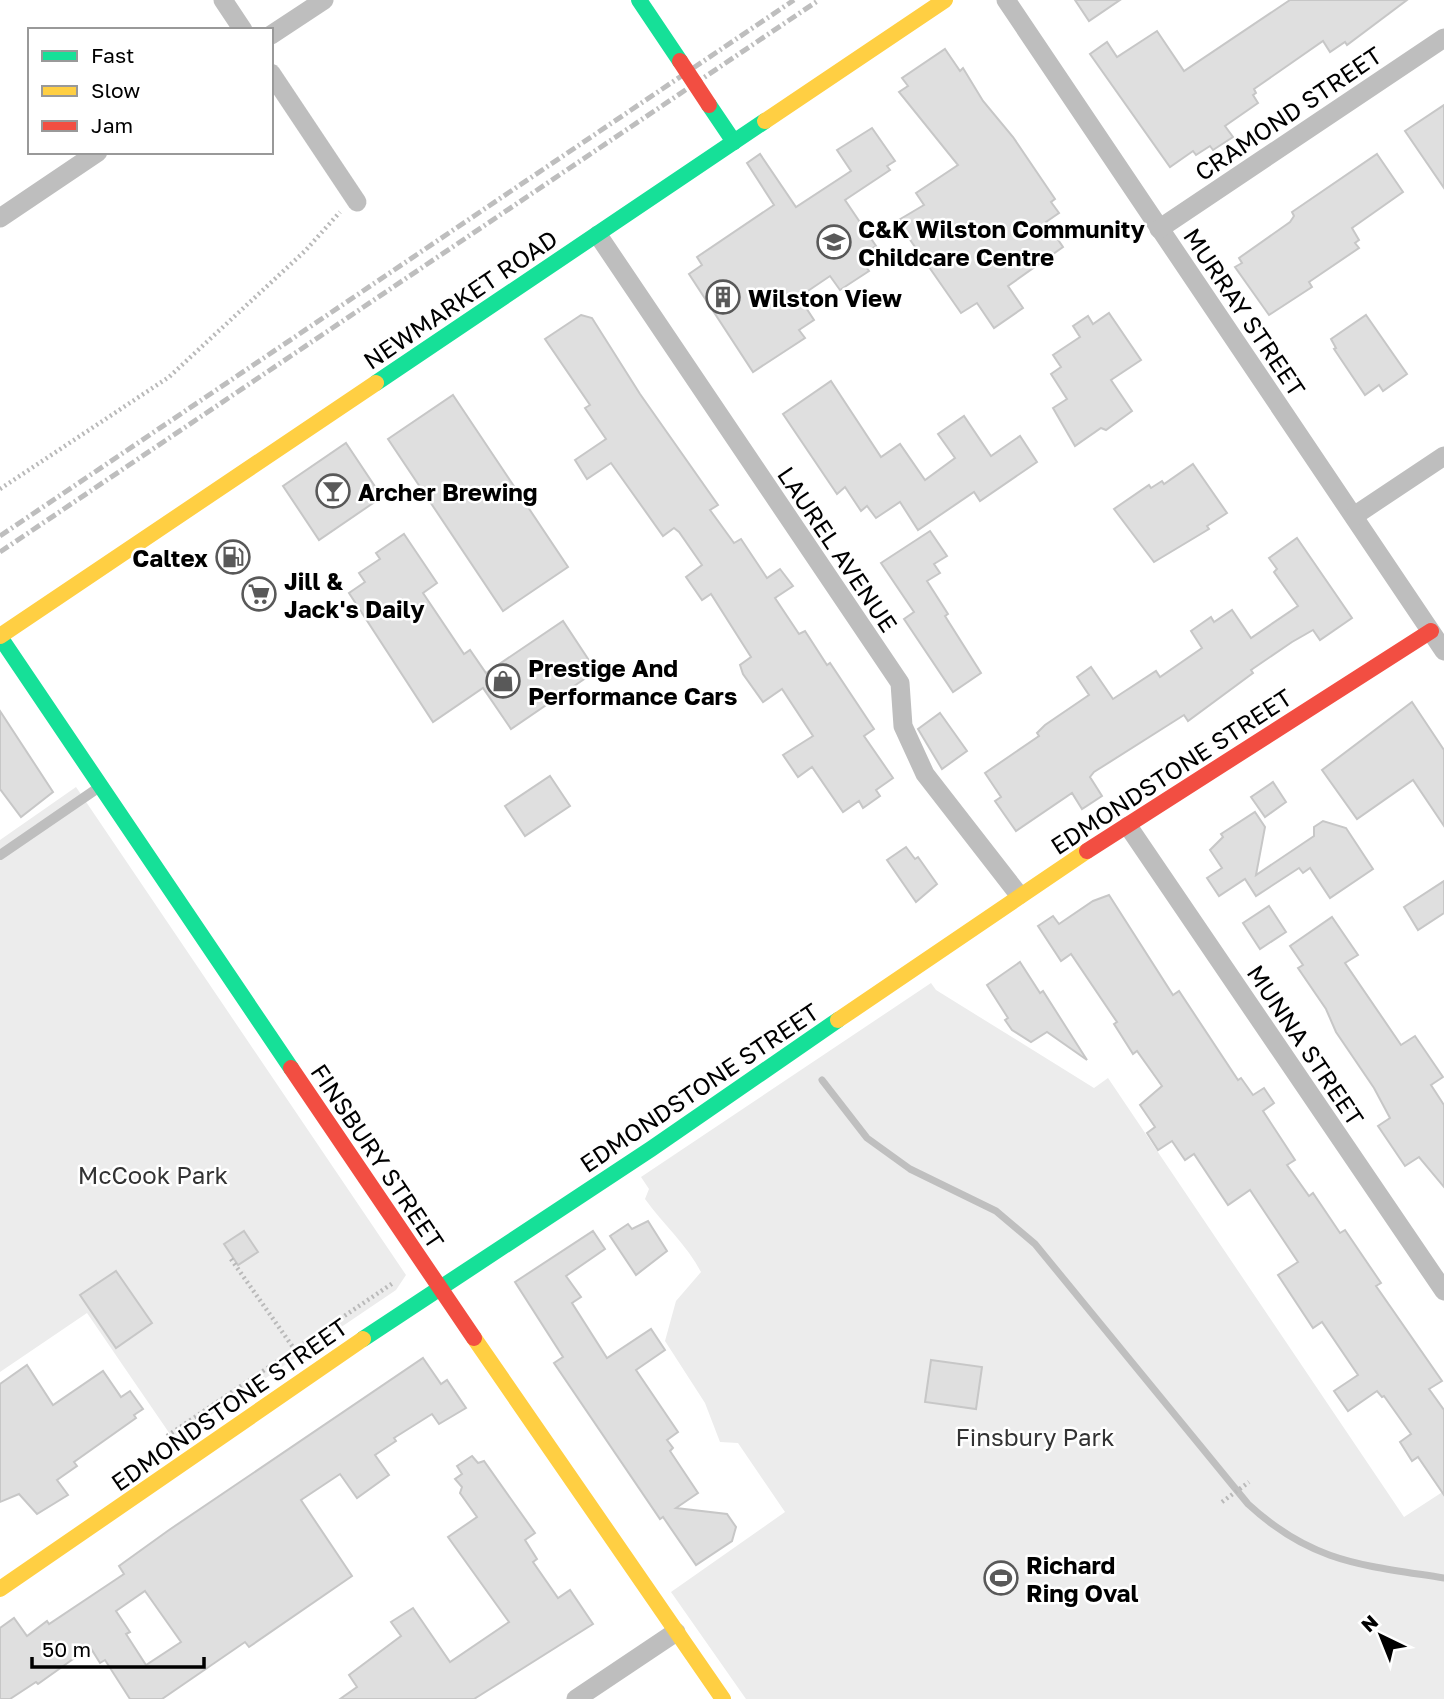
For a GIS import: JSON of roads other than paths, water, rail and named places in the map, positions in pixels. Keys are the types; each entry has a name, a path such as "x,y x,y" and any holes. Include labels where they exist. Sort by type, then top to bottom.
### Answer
{"street":[{"path":"223,0 242,28"},
{"path":"273,34 324,0"},
{"path":"639,0 734,142"},
{"name":"NEWMARKET ROAD","path":"0,636 945,0"},
{"name":"MURRAY STREET","path":"1006,0 1444,651"},
{"name":"CRAMOND STREET","path":"1159,229 1444,37"},
{"path":"273,76 354,198"},
{"path":"0,218 95,154"},
{"name":"LAUREL AVENUE","path":"598,235 900,683 903,726 925,774 1019,895"},
{"path":"1354,516 1444,456"},
{"name":"EDMONDSTONE STREET","path":"0,1589 439,1287 651,1149 1019,895 1431,631"},
{"name":"FINSBURY STREET","path":"0,636 439,1287 723,1699"},
{"name":"MUNNA STREET","path":"1128,825 1444,1291"},
{"path":"576,1699 676,1632"}],"lane":[{"path":"0,855 100,787"}],"waterway":[{"path":"822,1080 867,1138 910,1169 996,1211 1035,1244 1248,1504 1271,1524 1294,1539 1339,1558 1444,1578"}],"railway":[{"path":"0,536 794,0"},
{"path":"0,552 819,0"}],"place":[{"name":"C&K Wilston Community Childcare Centre","path":"834,242"},
{"name":"Wilston View","path":"723,297"},
{"name":"Archer Brewing","path":"333,491"},
{"name":"Caltex","path":"233,557"},
{"name":"Jill & Jack's Daily","path":"259,594"},
{"name":"Prestige And Performance Cars","path":"503,681"},
{"name":"Richard Ring Oval","path":"1001,1578"}],"park label":[{"name":"McCook Park","path":"153,1174"},
{"name":"Finsbury Park","path":"1035,1436"}]}
